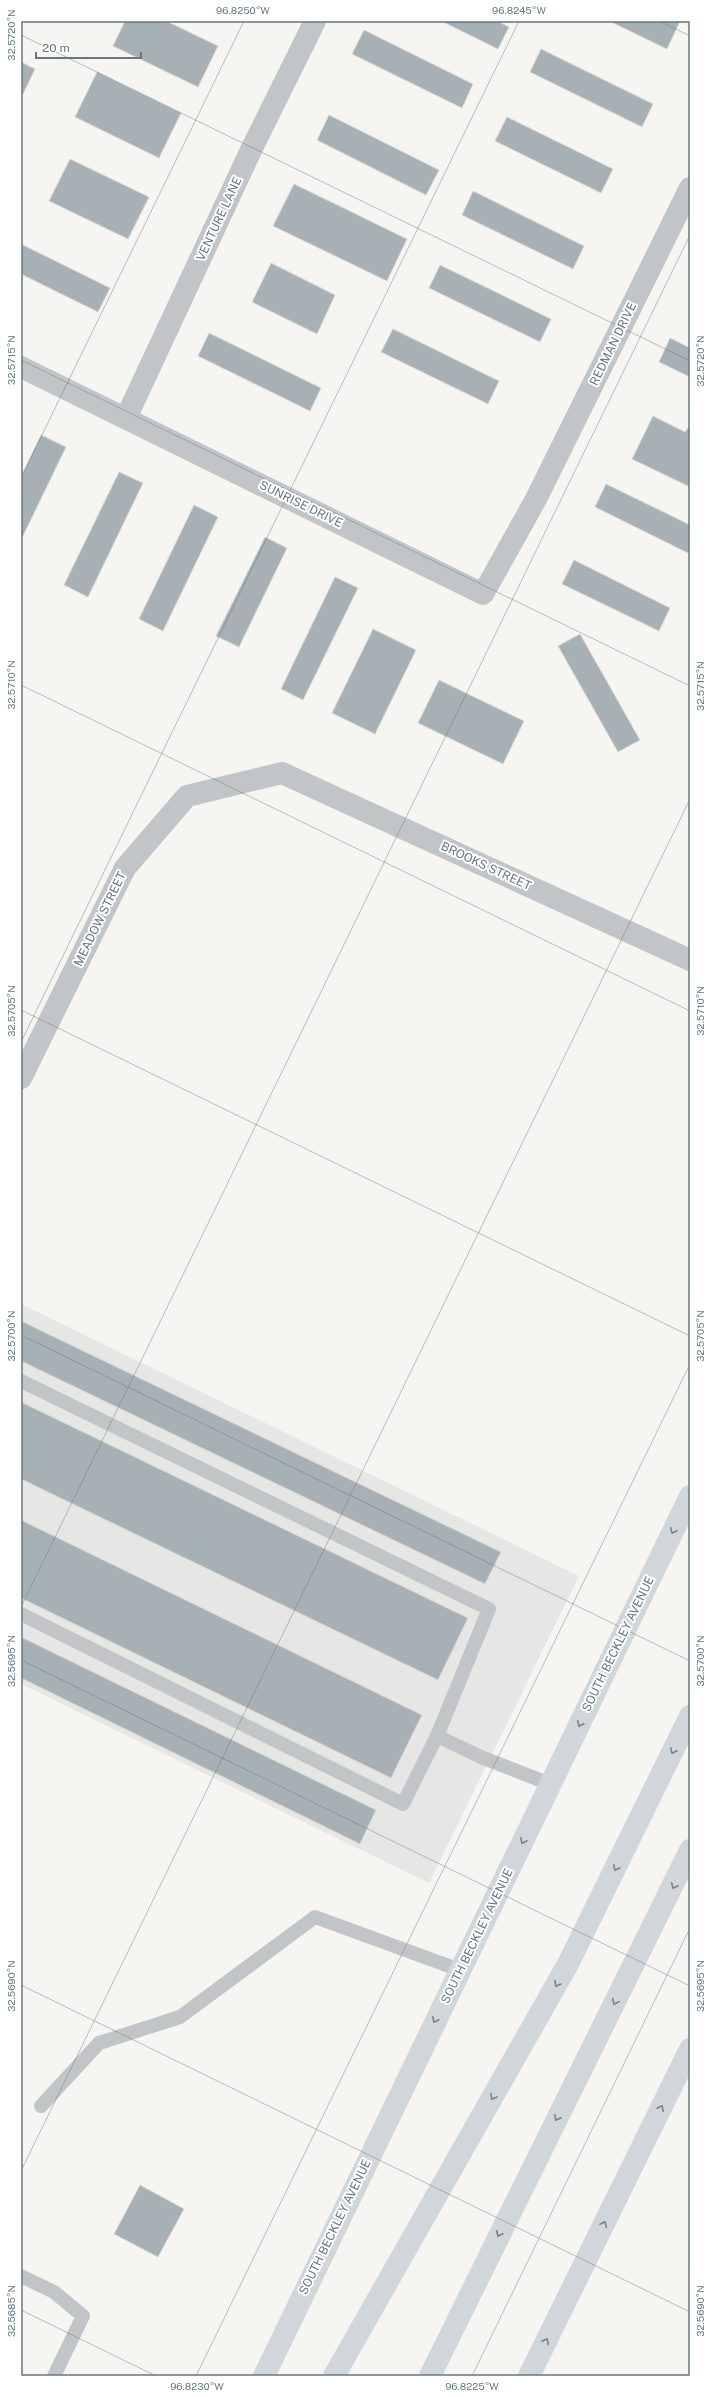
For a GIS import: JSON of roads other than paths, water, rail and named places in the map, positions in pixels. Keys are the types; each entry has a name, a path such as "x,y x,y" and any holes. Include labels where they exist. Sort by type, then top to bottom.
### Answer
{"main road":[{"name":"SOUTH BECKLEY AVENUE","path":"264,2376 690,1496"},
{"path":"334,2376 568,1964 690,1716"},
{"path":"430,2376 690,1850"},
{"path":"529,2376 690,2049"}],"street":[{"name":"VENTURE LANE","path":"126,418 249,155 315,21"},
{"name":"REDMAN DRIVE","path":"536,499 690,188"},
{"name":"SUNRISE DRIVE","path":"21,367 483,594 536,499"},
{"name":"BROOKS STREET","path":"282,773 690,960"},
{"name":"MEADOW STREET","path":"21,1078 125,868 187,796 282,773"}],"lane":[{"path":"21,1381 488,1609 438,1736 403,1804 21,1614"},
{"path":"438,1736 481,1757 550,1784"},
{"path":"41,2106 99,2043 180,2017 315,1917 460,1970"},
{"path":"21,2276 54,2292 83,2316 54,2376"}]}
